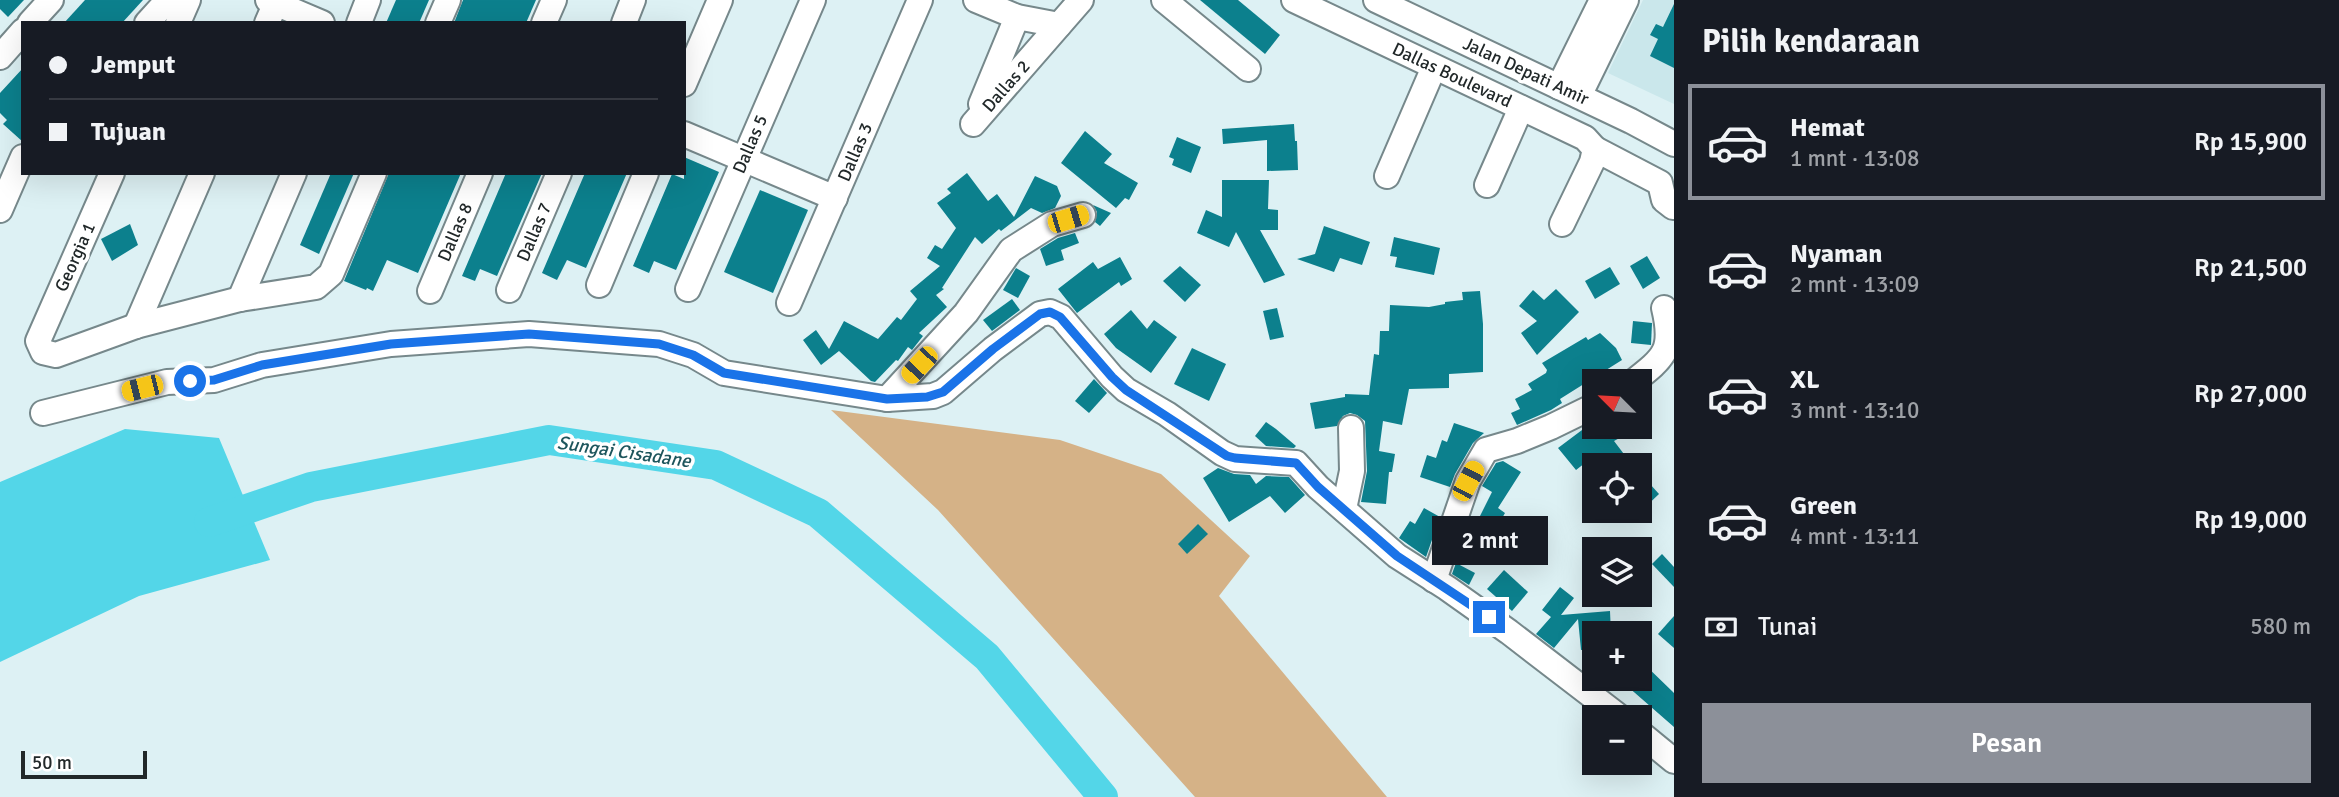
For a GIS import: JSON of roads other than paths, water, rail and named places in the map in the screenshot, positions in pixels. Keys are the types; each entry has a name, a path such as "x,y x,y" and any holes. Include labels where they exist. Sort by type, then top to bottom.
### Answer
{"street":[{"path":"32,21 51,0"},
{"path":"149,21 168,0"},
{"path":"179,21 188,0"},
{"path":"360,21 368,0"},
{"path":"439,21 448,0"},
{"path":"545,21 554,0"},
{"path":"625,21 634,0"},
{"path":"686,79 720,0"},
{"name":"Dallas 5","path":"688,289 813,0"},
{"name":"Dallas 3","path":"789,303 920,0"},
{"path":"976,0 1017,17 1059,25 1081,0"},
{"path":"1164,0 1248,69"},
{"name":"Dallas Boulevard","path":"1294,0 1585,138 1593,156 1660,183 1664,200 1673,206"},
{"name":"Jalan Depati Amir","path":"1376,0 1674,144"},
{"path":"1569,91 1602,0"},
{"path":"1569,91 1626,0"},
{"path":"272,6 316,21"},
{"name":"Dallas 2","path":"1017,17 973,124 1059,25"},
{"path":"0,57 21,33"},
{"path":"1387,176 1434,67"},
{"path":"1487,185 1521,108"},
{"path":"686,135 835,198"},
{"path":"1562,224 1593,156"},
{"path":"0,210 21,163"},
{"name":"Georgia 1","path":"111,175 38,341 43,352 56,355 136,326"},
{"path":"136,326 201,175"},
{"path":"240,299 293,175"},
{"path":"136,326 240,299 316,287 324,282 331,274 373,175"},
{"name":"Dallas 8","path":"430,291 479,175"},
{"name":"Dallas 7","path":"509,290 558,175"},
{"path":"599,285 645,175"},
{"path":"887,399 967,313 1011,250 1052,224 1083,215"},
{"path":"1650,369 1663,357 1669,344 1671,331 1664,307"},
{"path":"43,413 167,382 214,380 262,365 378,346 529,334 659,344 693,355 724,373 887,399 937,395 1040,314 1050,312 1060,317 1126,390 1227,456 1296,463 1318,487 1397,556 1509,632 1604,705"},
{"path":"1434,580 1468,481 1486,450 1517,441 1582,412"},
{"path":"1344,509 1352,471 1351,428"},
{"path":"1652,743 1674,761"}],"water":[{"path":"125,429 219,438 270,560 139,596 0,662 0,482"}],"waterway":[{"name":"Sungai Cisadane","path":"209,522 311,487 549,440 716,465 818,513 987,657 1103,797"}]}
